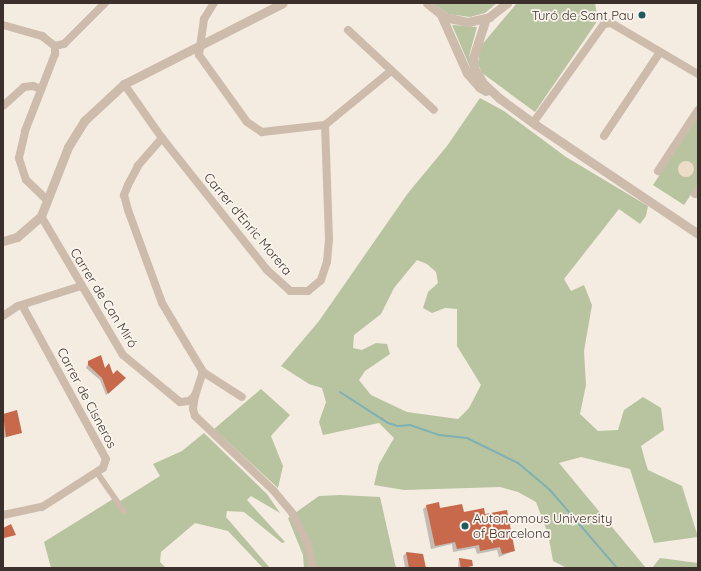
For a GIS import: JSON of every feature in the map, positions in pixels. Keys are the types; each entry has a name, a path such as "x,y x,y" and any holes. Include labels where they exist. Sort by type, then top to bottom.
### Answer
{"street":[{"path":"55,46 64,44 105,3"},
{"path":"214,3 204,18 199,55 247,122 262,132 325,125 392,70"},
{"path":"3,241 17,237 41,216 68,147 84,121 124,84 283,3"},
{"path":"427,3 441,15 461,22 486,18 507,3"},
{"path":"441,15 469,76 479,87 499,98"},
{"path":"486,18 475,50 473,63 483,83 499,98 533,123 698,234"},
{"path":"533,123 604,24 611,23 698,74"},
{"path":"3,25 42,36 55,46"},
{"path":"348,30 434,110"},
{"path":"47,200 26,180 19,158 25,131 55,54 55,46"},
{"path":"604,136 660,52"},
{"name":"Carrer d'Enric Morera","path":"124,84 162,138 267,270 290,291 308,290 321,280 327,262 329,239 325,125"},
{"path":"3,106 24,88 33,86 41,89"},
{"path":"658,171 698,110"},
{"path":"162,138 138,166 124,195 162,303 203,372 242,397"},
{"name":"Carrer de Can Miró","path":"41,216 123,355 175,400 186,402 195,394"},
{"path":"3,316 22,305 81,286"},
{"name":"Carrer de Cisneros","path":"22,305 106,459 103,468 97,472"},
{"path":"203,372 195,394 193,413 273,490 292,513 307,542 313,568"},
{"path":"3,515 42,507 97,472 124,511"}],"green space":[{"path":"433,3 497,3 485,13 470,17 448,14"},
{"path":"517,3 595,3 598,20 535,112 482,73 478,64 480,47"},
{"path":"452,25 477,27 469,56 473,74"},
{"path":"480,98 504,111 566,157 648,206 646,216 640,224 619,209 564,279 571,291 584,285 592,305 584,351 586,385 580,414 598,431 618,430 624,410 643,397 661,408 664,430 641,446 646,464 648,470 682,486 698,537 654,543 630,469 581,457 559,463 646,568 567,568 553,561 548,534 536,502 518,492 500,487 404,490 374,485 379,464 394,438 379,423 323,435 319,422 326,402 322,388 309,384 281,366 319,321 408,193 447,146","holes":["417,260 427,264 436,272 438,283 428,292 423,308 432,313 445,308 457,309 457,346 481,385 469,408 458,419 407,412 371,395 359,380 365,371 390,354 387,344 376,343 362,350 353,348 354,335 381,314 394,288"]},
{"path":"698,116 698,184 684,205 653,185"},
{"path":"261,389 290,415 271,436 283,466 278,488 214,429"},
{"path":"204,433 267,494 280,513 251,496 247,500 285,542 282,543 244,512 227,511 226,517 270,568 263,568 228,531 195,523 161,552 160,562 166,568 51,568 44,542 113,499 117,503 160,476 153,464 182,451"},
{"path":"340,495 380,497 396,568 304,568 303,555 288,518 319,496"},
{"path":"660,558 698,563 698,568 652,568"}],"shaded area":[{"path":"683,161 689,161 694,166 692,175 689,177 683,177 678,172 678,166"}],"building":[{"path":"101,355 105,368 109,363 113,374 117,370 126,378 108,394 102,378 88,365 88,361"},
{"path":"17,410 22,433 6,437 3,414"},
{"path":"439,502 440,508 462,504 464,512 484,508 485,514 507,510 515,551 502,554 500,547 480,551 479,545 457,549 455,542 435,546 426,505"},
{"path":"11,524 16,535 3,538 3,528"},
{"path":"406,552 423,554 426,568 409,568"},
{"path":"459,558 472,560 473,566 461,568"}],"waterway":[{"path":"340,392 388,423 398,426 410,425 439,435 467,438 518,463 550,490 617,568"}],"place":[{"name":"Turó de Sant Pau","path":"642,15"},
{"name":"Autonomous University of Barcelona","path":"465,526"}]}
